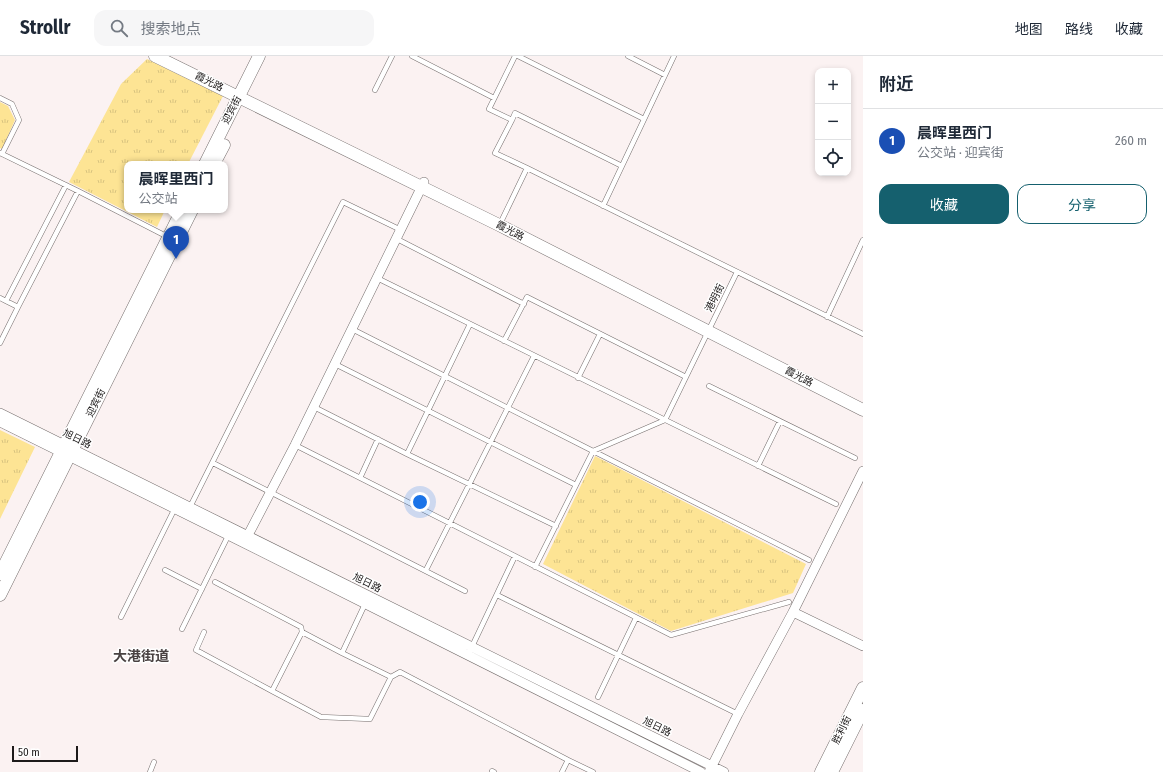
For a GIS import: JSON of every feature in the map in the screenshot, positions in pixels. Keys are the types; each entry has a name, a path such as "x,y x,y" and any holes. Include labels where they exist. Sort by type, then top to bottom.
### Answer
{"street":[{"name":"霞光路","path":"155,56 243,96 710,328 863,402"},
{"name":"霞光路","path":"171,56 243,96"},
{"name":"迎宾街","path":"215,161 259,56"},
{"name":"迎宾街","path":"207,161 243,96 268,56"},
{"path":"246,539 295,446 422,185"},
{"name":"迎宾街","path":"0,595 180,213"},
{"name":"迎宾街","path":"0,574 67,451 190,213"},
{"name":"霞光路","path":"710,328 863,410"},
{"name":"旭日路","path":"0,414 67,451"},
{"name":"旭日路","path":"0,422 67,451 711,769 724,772"},
{"path":"711,769 738,714 793,612 863,471"},
{"name":"旭日路","path":"246,539 365,604 470,651 701,772"},
{"path":"793,612 863,646"},
{"name":"胜利街","path":"821,772 863,688"},
{"name":"胜利街","path":"832,772 863,710"}],"lane":[{"path":"376,90 392,56"},
{"path":"412,56 494,98"},
{"path":"512,120 489,109 516,56 644,119"},
{"path":"628,56 666,75"},
{"path":"603,206 674,56"},
{"path":"0,98 12,104 19,120 1,154 168,237"},
{"path":"622,166 515,113 495,153 863,334"},
{"path":"500,223 527,168"},
{"path":"6,301 66,185"},
{"path":"0,343 78,191"},
{"path":"188,510 213,463 343,202 399,235 524,304"},
{"path":"827,317 863,240"},
{"name":"港明街","path":"665,420 737,272"},
{"path":"377,278 836,504"},
{"path":"504,341 527,297 686,377"},
{"path":"0,298 18,307"},
{"path":"406,454 470,324"},
{"path":"352,329 809,560"},
{"path":"578,378 600,334"},
{"path":"426,570 534,356"},
{"path":"335,364 576,485"},
{"path":"709,386 855,458"},
{"path":"314,407 406,454 556,526"},
{"path":"535,567 592,451 665,420"},
{"path":"758,466 780,421"},
{"path":"360,478 378,439"},
{"path":"295,446 671,635 789,602"},
{"path":"213,463 465,591"},
{"path":"121,617 177,505"},
{"path":"182,629 230,531"},
{"path":"470,651 515,556"},
{"path":"166,570 202,589"},
{"path":"215,582 301,627 302,632 391,677"},
{"path":"497,595 738,714"},
{"path":"342,653 365,604"},
{"path":"598,697 636,618"},
{"path":"204,632 196,650 321,717 370,719 391,677 400,672 593,772"},
{"path":"272,691 302,632"},
{"path":"562,772 568,760"},
{"path":"150,772 154,762"}],"green space":[{"path":"147,59 223,96 190,161 124,161 124,210 69,182 121,84"},
{"path":"0,102 8,106 15,120 2,149 0,148"},
{"path":"130,213 164,213 157,227"},
{"path":"0,430 35,447 0,519"},
{"path":"595,456 806,564 793,593 671,631 543,564"}],"place":[{"name":"晨晖里西门","path":"176,259"}],"district":[{"name":"大港街道","path":"141,656"}]}
